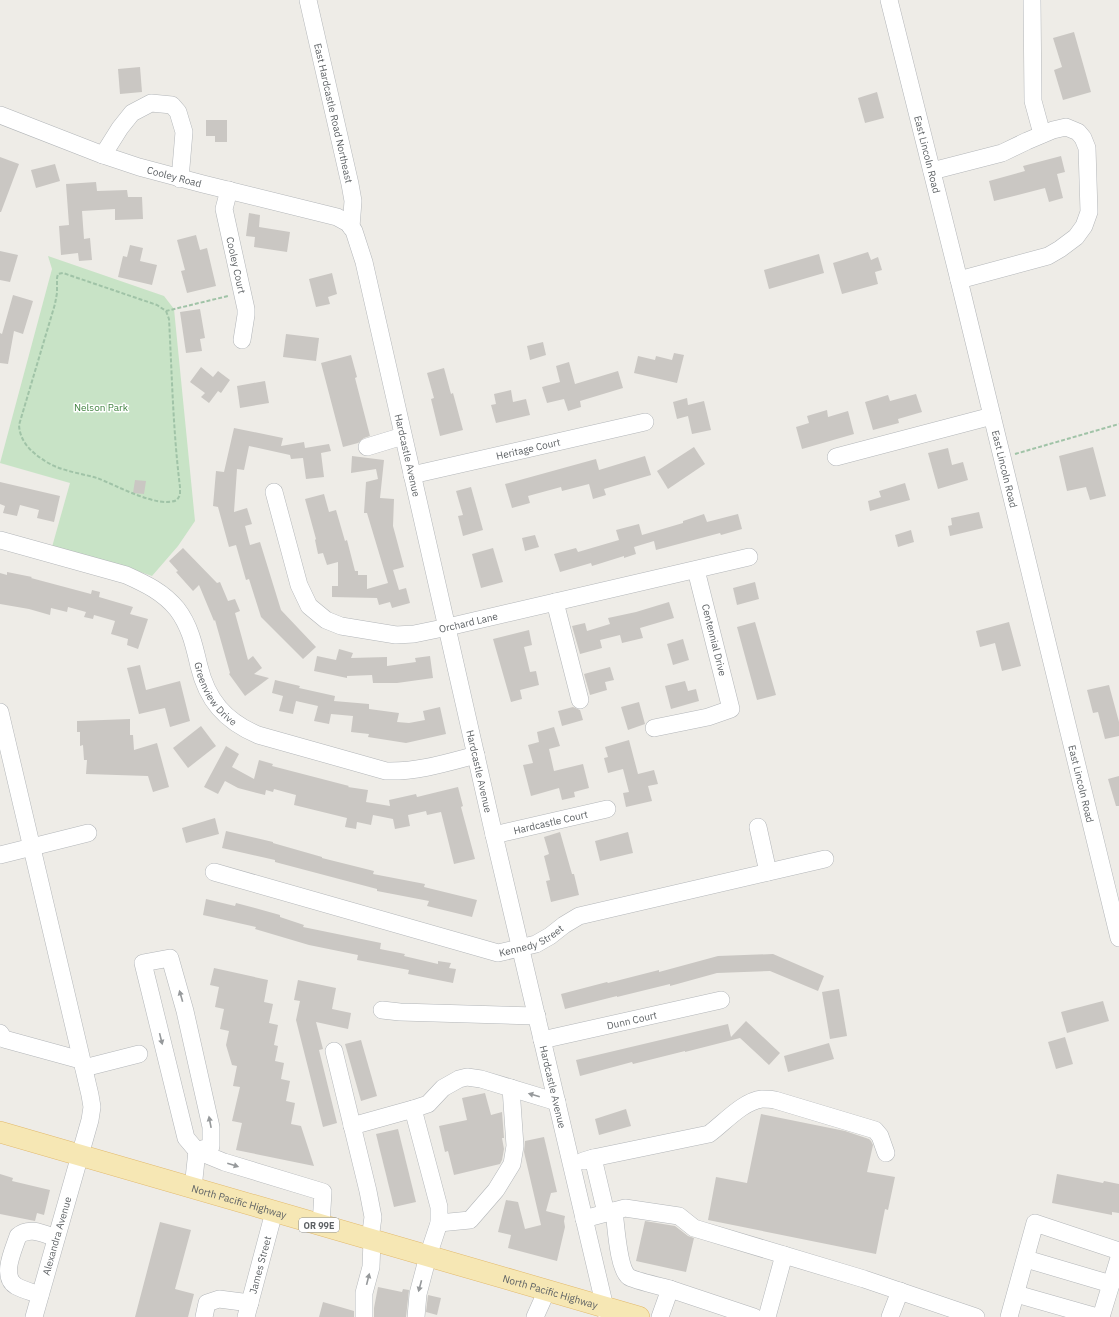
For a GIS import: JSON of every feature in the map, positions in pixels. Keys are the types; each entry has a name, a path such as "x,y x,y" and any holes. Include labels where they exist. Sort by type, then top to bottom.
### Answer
{"main road":[{"name":"North Pacific Highway","path":"0,1132 547,1290 605,1312 639,1317"}],"street":[{"name":"East Hardcastle Road Northeast","path":"308,0 350,184 353,201 351,227"},
{"name":"East Lincoln Road","path":"889,0 959,280 1119,938"},
{"path":"1032,0 1034,101 1042,134"},
{"path":"103,155 120,128 132,113 152,103 172,105 178,112 184,132 180,179"},
{"name":"Cooley Road","path":"0,115 103,155 180,179 328,214 343,220 351,227"},
{"path":"932,171 1002,153 1042,134 1066,127 1078,132 1087,148 1089,212 1084,226 1076,237 1048,256 995,269 959,280"},
{"name":"Cooley Court","path":"229,190 224,210 246,315 242,340"},
{"name":"Hardcastle Avenue","path":"351,227 358,241 364,262 494,835 605,1312"},
{"path":"836,458 992,416"},
{"name":"Heritage Court","path":"412,475 645,422"},
{"path":"367,447 403,436"},
{"name":"Orchard Lane","path":"274,492 299,585 309,606 326,620 341,626 396,635 414,634 448,628 748,557"},
{"name":"Greenview Drive","path":"0,540 126,576 156,590 177,610 184,621 194,642 199,667 208,694 226,715 247,730 273,739 386,771 399,772 417,770 476,755"},
{"name":"Centennial Drive","path":"654,728 708,717 731,709 696,570"},
{"path":"555,602 580,700"},
{"name":"Alexandra Avenue","path":"0,712 92,1108 90,1120 34,1317"},
{"name":"Hardcastle Court","path":"494,835 607,809"},
{"path":"758,827 768,872"},
{"path":"0,855 88,833"},
{"name":"Kennedy Street","path":"214,872 498,953 536,944 579,916 825,859"},
{"path":"197,1151 211,1146 212,1127 185,1011 170,958 143,963 186,1138 197,1151 224,1162 323,1192 321,1225"},
{"name":"Dunn Court","path":"542,1040 721,1000"},
{"path":"382,1010 400,1012 537,1016"},
{"path":"0,1032 4,1039 77,1059 82,1063 139,1054"},
{"path":"334,1051 373,1217 371,1267 364,1293 364,1317"},
{"path":"352,1126 428,1104 443,1088 459,1079 467,1077 481,1079 557,1102"},
{"path":"439,1223 470,1220 496,1190 512,1164 515,1146 511,1088"},
{"path":"571,1164 709,1134 719,1127 727,1118 751,1102 762,1099 775,1100 875,1130 884,1144 886,1153"},
{"path":"413,1109 439,1207 439,1223 418,1294 416,1317"},
{"path":"193,1188 197,1151"},
{"path":"593,1158 610,1212 621,1260 629,1277 754,1317"},
{"path":"584,1219 625,1208 679,1216 694,1228 900,1291 976,1317"},
{"name":"James Street","path":"248,1310 274,1212"},
{"path":"1009,1317 1035,1223 1119,1251"},
{"path":"40,1295 16,1286 9,1281 7,1272 8,1265 18,1236 22,1233 31,1231 56,1238"},
{"path":"767,1317 784,1255"},
{"path":"1101,1317 1119,1258"},
{"path":"1026,1259 1111,1284"},
{"path":"660,1317 670,1289"},
{"path":"535,1317 547,1290"},
{"path":"890,1317 900,1291"},
{"path":"1016,1294 1097,1317"},
{"path":"204,1317 207,1303 219,1299 248,1310"}],"path":[{"path":"63,273 157,305 166,311 169,319 173,384 174,438 180,487 180,495 177,500 168,503 135,495 97,478 51,465 33,453 22,440 20,425 55,304 58,274 63,273"},
{"path":"166,311 173,308 242,292"},
{"path":"1002,457 1119,424"}],"green space":[{"name":"Nelson Park","path":"48,256 164,296 174,309 195,521 178,546 152,576 123,566 52,547 70,483 0,463 52,269"}],"building":[{"path":"1074,32 1091,92 1063,100 1054,70 1062,67 1053,38"},
{"path":"140,67 142,92 120,94 118,69"},
{"path":"877,92 884,118 865,123 858,98"},
{"path":"206,120 227,120 227,142 215,142 215,136 206,136"},
{"path":"1061,156 1065,172 1057,174 1063,198 1049,202 1045,188 994,201 989,181 1025,171 1023,166"},
{"path":"0,157 19,164 1,212 0,212"},
{"path":"55,164 60,181 36,188 31,170"},
{"path":"96,182 97,191 127,190 128,197 142,197 143,219 115,220 115,209 82,211 84,239 90,238 92,260 79,261 78,253 61,255 59,226 69,225 66,184"},
{"path":"249,213 260,215 259,227 290,232 287,252 254,247 255,237 246,236"},
{"path":"196,235 200,250 207,248 216,286 187,293 181,271 185,270 177,240"},
{"path":"130,245 143,248 140,261 157,265 152,285 118,277 123,256 127,257"},
{"path":"0,251 18,255 10,282 0,280"},
{"path":"868,252 871,260 878,257 882,270 875,272 878,284 842,294 833,263"},
{"path":"819,254 824,273 769,289 764,270"},
{"path":"332,273 337,294 328,297 330,304 316,307 309,279"},
{"path":"13,295 33,301 23,334 14,331 8,364 0,363 0,333 2,334"},
{"path":"200,309 205,338 200,339 202,351 186,353 180,312"},
{"path":"286,334 319,338 316,361 283,357"},
{"path":"543,342 546,355 530,360 527,346"},
{"path":"674,353 684,355 677,383 634,373 638,356 655,360 656,356 672,360"},
{"path":"351,355 357,377 355,378 370,436 364,438 358,443 343,447 321,363"},
{"path":"569,362 575,384 618,371 623,388 580,401 581,407 568,411 564,399 547,403 542,387 560,382 556,366"},
{"path":"201,367 213,377 218,371 230,380 221,393 218,391 209,403 201,397 205,393 190,382"},
{"path":"444,368 451,394 453,393 463,430 440,436 431,399 434,398 427,373"},
{"path":"265,381 269,403 240,408 237,386"},
{"path":"511,390 513,402 526,399 530,415 496,423 491,405 496,404 494,394"},
{"path":"916,394 922,412 898,419 899,423 873,430 865,402 888,395 890,401"},
{"path":"687,398 688,405 704,401 711,430 692,434 688,416 677,419 673,402"},
{"path":"827,410 828,417 848,411 854,434 802,449 796,427 809,423 807,416"},
{"path":"234,428 283,438 281,446 304,442 305,448 329,444 331,451 321,453 324,477 306,479 303,458 291,459 290,455 249,446 244,470 237,469 234,512 247,508 252,524 245,526 250,545 260,542 281,610 316,647 303,659 261,617 249,579 246,580 236,545 229,547 218,507 213,506 216,471 224,472"},
{"path":"694,447 705,464 668,489 657,471"},
{"path":"1093,447 1106,496 1090,500 1086,487 1067,491 1059,456"},
{"path":"948,448 952,465 963,462 968,480 938,489 928,453"},
{"path":"352,456 384,460 380,498 394,499 393,526 404,567 393,570 399,590 406,588 410,603 392,608 390,602 379,605 377,598 332,597 332,586 338,586 338,562 327,565 323,553 318,554 316,539 305,499 324,494 329,512 336,510 345,541 347,540 355,571 358,571 358,575 367,575 367,589 388,583 367,513 364,513 366,482 378,479 376,469 351,473"},
{"path":"645,456 651,475 604,489 606,495 593,499 589,484 562,491 561,487 528,496 530,503 512,508 505,484 596,459 599,470"},
{"path":"135,480 146,481 144,494 133,493"},
{"path":"0,482 60,496 54,522 37,518 39,510 20,505 17,516 3,513 5,506 0,504"},
{"path":"905,483 910,500 870,511 868,501 881,497 879,491"},
{"path":"471,487 483,530 463,536 458,516 463,515 456,491"},
{"path":"979,512 983,528 950,536 948,526 952,525 951,518"},
{"path":"704,514 707,522 738,514 742,529 721,535 720,533 656,550 654,541 634,547 636,554 624,558 624,556 592,566 591,563 560,572 554,554 576,548 578,552 619,540 616,530 639,524 642,535 683,523 683,521"},
{"path":"911,530 914,542 898,547 895,535"},
{"path":"535,535 539,547 525,551 522,538"},
{"path":"183,548 217,583 220,582 228,601 235,599 240,611 235,613 248,660 253,656 262,668 254,674 269,678 245,696 229,674 230,673 215,620 214,621 199,585 193,591 176,572 178,571 169,561"},
{"path":"493,548 503,582 481,588 472,554"},
{"path":"7,572 32,577 31,578 91,594 92,590 100,592 99,597 133,607 130,614 148,619 138,649 127,645 128,639 111,634 115,621 94,615 93,619 84,617 86,612 68,607 67,612 51,608 50,615 29,609 0,604 0,573 7,575"},
{"path":"755,582 759,599 737,605 733,588"},
{"path":"669,602 674,618 640,628 643,638 622,643 620,635 600,640 602,648 580,654 572,626 585,623 587,631 610,624 608,618 636,612"},
{"path":"755,622 776,695 757,700 737,627"},
{"path":"1009,622 1021,666 1002,671 995,643 980,647 976,631"},
{"path":"529,630 532,645 524,647 530,672 536,671 539,685 520,690 522,699 511,702 493,639"},
{"path":"683,639 689,660 673,665 667,644"},
{"path":"339,649 353,653 351,658 387,657 387,666 416,662 415,658 430,656 433,678 397,683 373,683 372,675 347,676 347,678 314,671 317,656 336,660"},
{"path":"140,665 146,690 180,681 190,721 170,727 165,708 139,714 127,668"},
{"path":"610,667 614,680 605,682 607,690 590,695 584,674"},
{"path":"275,680 300,686 299,688 335,696 334,701 369,704 369,709 399,713 397,722 409,723 425,720 423,711 440,707 446,734 406,743 368,737 369,734 351,732 353,716 331,714 329,724 314,721 318,706 296,701 293,714 279,711 283,696 272,693"},
{"path":"685,681 688,691 696,689 699,701 671,709 665,686"},
{"path":"1109,685 1119,722 1119,736 1105,739 1098,712 1093,713 1087,690"},
{"path":"639,702 645,724 628,730 621,707"},
{"path":"573,707 580,710 583,720 562,726 558,711"},
{"path":"130,719 130,735 133,735 134,750 157,743 169,787 153,792 148,776 86,774 87,760 84,760 83,745 80,746 80,732 77,732 77,721"},
{"path":"201,726 216,746 188,768 173,748"},
{"path":"554,727 560,746 549,749 554,771 583,764 589,788 574,792 575,797 562,800 559,788 531,796 523,765 533,763 528,745 539,742 537,732"},
{"path":"629,740 638,774 654,770 658,784 648,786 652,801 626,807 623,793 629,792 623,769 608,773 604,758 608,757 605,747"},
{"path":"226,746 239,754 232,767 254,779 259,760 273,764 272,766 349,786 348,787 368,790 366,802 390,806 389,800 416,794 417,797 458,787 463,806 461,807 475,859 454,864 441,812 427,815 426,811 408,815 410,826 395,829 393,819 373,815 371,825 357,822 356,829 345,827 347,818 294,805 296,795 274,789 273,792 266,790 265,795 238,788 225,781 218,794 204,787"},
{"path":"1119,776 1119,806 1116,806 1108,779"},
{"path":"215,818 219,834 186,843 182,828"},
{"path":"226,831 273,842 322,858 374,871 373,874 425,884 424,887 477,900 472,917 427,906 429,901 377,891 377,889 275,862 275,860 222,848"},
{"path":"560,832 572,874 574,874 579,895 551,902 546,881 550,880 544,856 549,854 544,837"},
{"path":"628,832 633,853 600,861 595,841"},
{"path":"206,899 235,906 236,903 280,915 280,917 304,925 303,927 381,943 380,949 405,954 404,956 438,964 438,961 451,963 449,968 456,969 453,983 408,974 409,970 357,960 358,955 309,945 255,929 256,927 203,915"},
{"path":"773,954 824,976 818,991 770,971 717,973 670,986 670,984 565,1009 561,994 659,970 659,972 718,956"},
{"path":"214,968 268,980 264,1002 273,1004 269,1023 278,1025 274,1045 278,1046 275,1061 284,1063 281,1079 290,1081 286,1101 295,1103 291,1124 301,1126 314,1166 236,1150 242,1123 232,1121 240,1087 233,1086 237,1066 232,1065 226,1045 229,1031 220,1029 224,1009 215,1007 219,987 210,985"},
{"path":"298,980 336,988 332,1009 351,1013 348,1029 316,1022 323,1049 319,1050 337,1123 323,1127 296,1020 300,1001 294,1000"},
{"path":"839,989 847,1036 830,1039 822,992"},
{"path":"1103,1001 1109,1021 1067,1033 1061,1012"},
{"path":"746,1021 780,1053 769,1065 740,1038 633,1064 632,1062 580,1076 576,1060 728,1024 731,1037"},
{"path":"1065,1037 1073,1064 1056,1069 1048,1042"},
{"path":"361,1040 377,1096 361,1101 345,1044"},
{"path":"829,1043 834,1059 788,1072 784,1056"},
{"path":"485,1093 491,1115 502,1112 504,1138 502,1138 504,1149 502,1160 500,1164 454,1175 448,1151 445,1152 439,1126 467,1120 462,1098"},
{"path":"626,1109 631,1126 599,1135 595,1119"},
{"path":"761,1114 845,1131 871,1141 873,1145 867,1172 895,1177 888,1210 885,1209 876,1254 708,1220 716,1177 747,1183"},
{"path":"398,1129 416,1202 394,1207 376,1134"},
{"path":"544,1137 557,1192 551,1193 546,1211 565,1216 565,1227 557,1261 508,1248 511,1235 498,1232 506,1200 518,1202 525,1229 541,1225 524,1152 525,1141"},
{"path":"0,1174 13,1178 12,1181 50,1190 44,1215 37,1213 35,1221 0,1214"},
{"path":"1057,1174 1103,1183 1104,1181 1119,1184 1119,1213 1112,1212 1112,1215 1052,1203"},
{"path":"645,1221 675,1226 688,1236 694,1238 686,1272 636,1261"},
{"path":"160,1222 191,1230 175,1289 194,1294 188,1317 135,1317"},
{"path":"378,1287 402,1292 403,1289 409,1290 406,1317 374,1317"},
{"path":"428,1295 441,1298 437,1315 426,1312"},
{"path":"323,1302 354,1311 354,1317 319,1317"}]}
